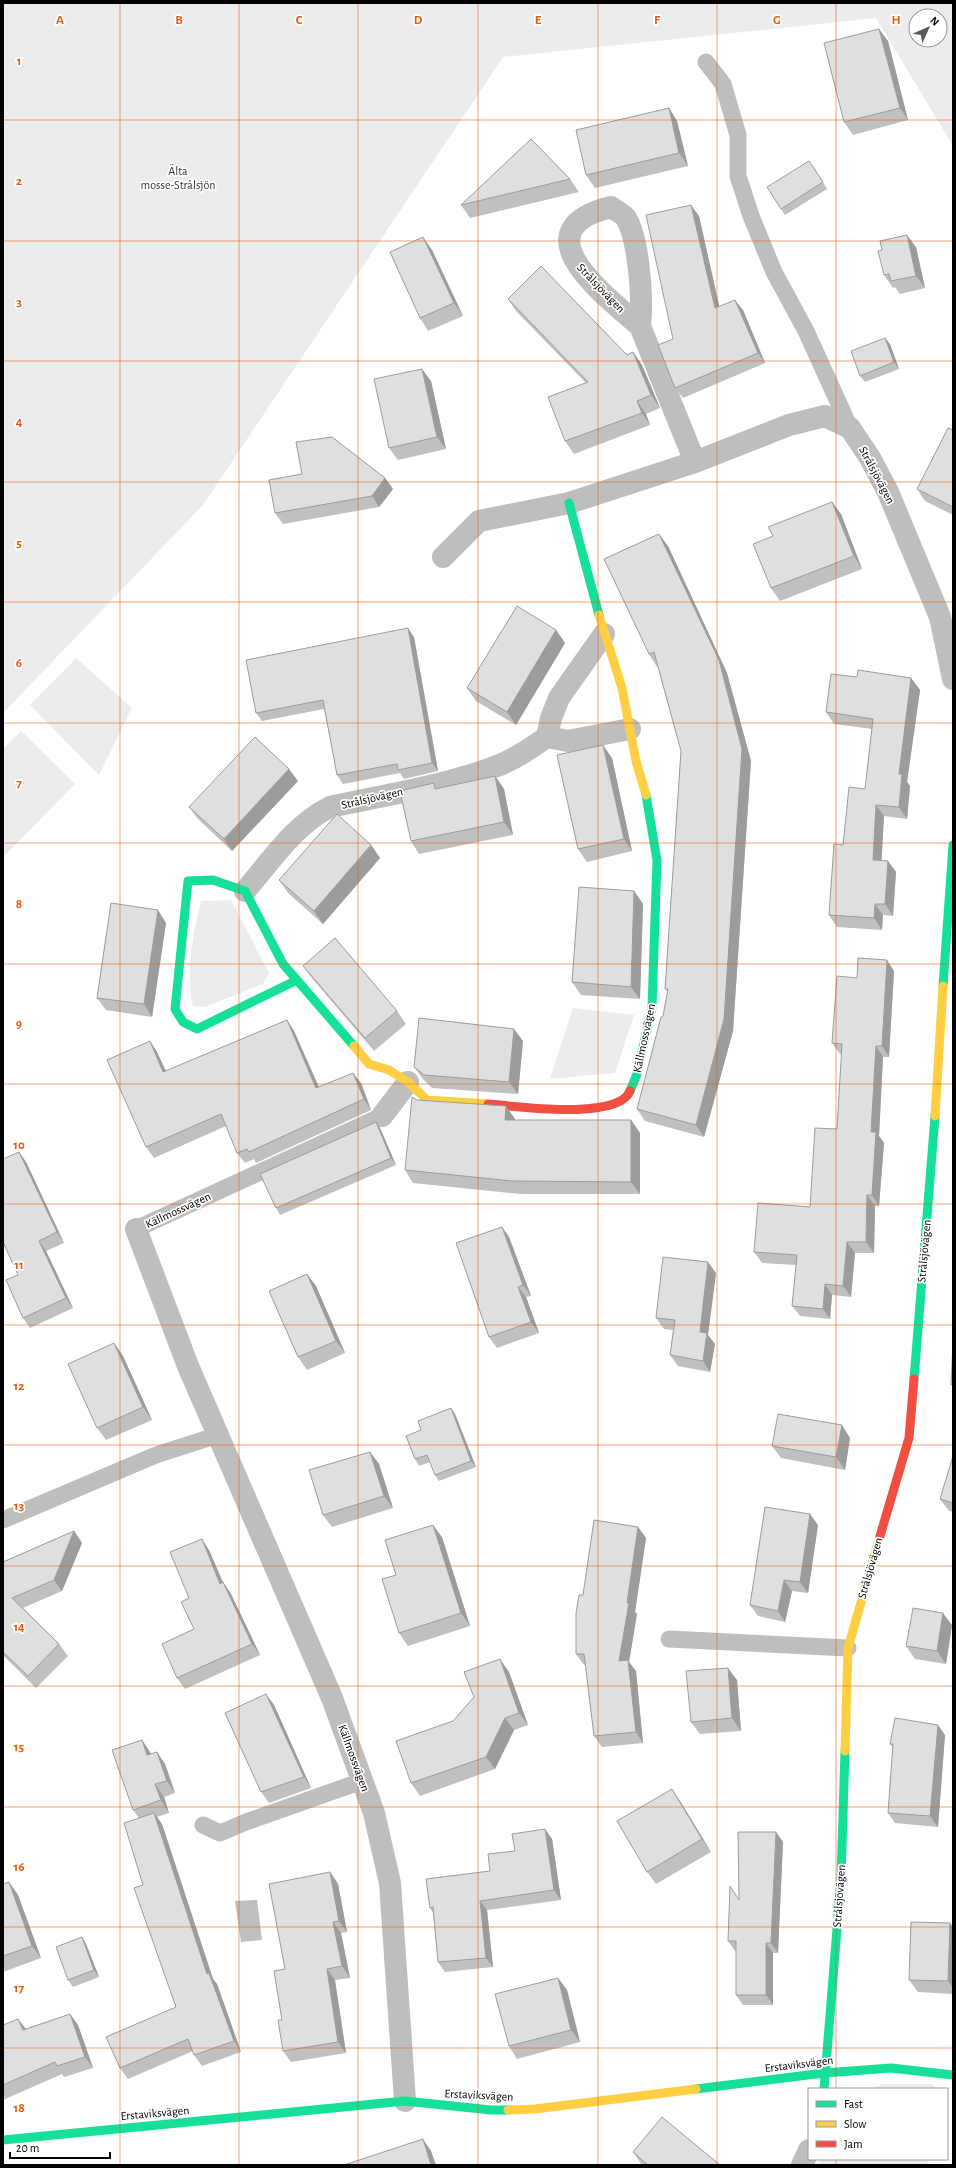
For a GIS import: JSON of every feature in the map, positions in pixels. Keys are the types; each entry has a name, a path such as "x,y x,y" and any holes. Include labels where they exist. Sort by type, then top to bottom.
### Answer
{"street":[{"name":"Strålsjövägen","path":"640,326 642,307 636,248 625,217 611,207 592,212 575,226 568,240 570,254 577,265 609,300 640,326 695,462"},
{"path":"443,557 479,521 569,503 695,462 789,425 825,416 850,428"},
{"name":"Strålsjövägen","path":"850,428 870,458 888,492 940,618 953,679"},
{"path":"569,503 604,634 622,688 630,729 568,741 548,737 551,718 559,698 604,634"},
{"name":"Källmossvägen","path":"245,891 283,964 369,1064 389,1070 408,1082 427,1100 563,1110 602,1108 618,1103 629,1094 637,1074 652,1007 657,860 647,798 630,729"},
{"name":"Strålsjövägen","path":"245,891 313,816 330,807 457,778 497,766 522,754 548,737"},
{"name":"Strålsjövägen","path":"824,2088 840,1879 848,1648 909,1438 936,1103 953,845"},
{"path":"245,891 213,880 188,881 175,1010 181,1021 187,1027 197,1029 297,980"},
{"name":"Källmossvägen","path":"382,1116 408,1082"},
{"name":"Källmossvägen","path":"136,1228 188,1366 332,1698 374,1813 390,1882 405,2101"},
{"name":"Erstaviksvägen","path":"3,2140 405,2101 491,2110 535,2109 824,2073 891,2068 953,2075"},
{"path":"802,2165 808,2152"}],"lane":[{"path":"706,62 723,84 738,135 738,176 751,216 774,272 806,331 850,428"},
{"name":"Källmossvägen","path":"136,1228 382,1116"},
{"path":"3,1520 156,1455 218,1435"},
{"path":"669,1638 848,1648"},
{"path":"203,1825 220,1833 246,1822 362,1781"}],"green space":[{"name":"Älta mosse-Strålsjön","path":"3,3 953,3 953,146 876,18 503,57 203,505 3,713"},
{"path":"76,658 132,708 99,775 30,705"},
{"path":"21,731 75,784 3,857 3,749"},
{"path":"231,900 269,973 263,984 205,1007 193,1006 190,967 195,927 201,901"},
{"path":"573,1008 634,1015 615,1073 550,1079"},
{"path":"882,2084 931,2084 936,2088 875,2088"},
{"path":"820,2160 930,2160 927,2165 818,2165"}],"shaded area":[{"path":"257,1900 262,1940 241,1942 235,1901"}],"building":[{"path":"879,29 900,108 844,122 824,43"},
{"path":"669,108 679,153 586,175 576,130"},
{"path":"531,139 570,179 461,205"},
{"path":"809,161 823,182 781,209 767,187"},
{"path":"691,205 715,308 735,300 758,353 675,388 658,345 673,339 646,215"},
{"path":"907,235 916,276 891,281 889,274 884,275 878,251 882,250 880,241"},
{"path":"423,237 454,303 420,318 390,252"},
{"path":"541,266 627,355 633,352 651,395 637,401 642,413 565,441 548,397 588,382 508,299"},
{"path":"885,338 894,362 860,376 851,351"},
{"path":"422,369 437,437 389,448 374,379"},
{"path":"948,428 953,430 953,507 917,489"},
{"path":"332,437 385,478 372,496 275,513 269,480 302,474 296,442"},
{"path":"832,502 854,556 771,588 753,544 773,536 768,527"},
{"path":"659,534 719,660 742,749 724,1019 696,1125 637,1109 661,1017 663,1016 668,989 665,989 681,751 654,652 649,654 604,559"},
{"path":"517,606 556,630 507,712 467,688"},
{"path":"408,628 432,763 398,770 397,764 337,775 323,700 256,713 246,660"},
{"path":"858,670 911,678 899,774 902,774 899,807 876,805 873,860 888,861 885,904 875,904 874,918 829,915 834,844 843,845 849,787 865,789 873,719 826,712 831,674 857,677"},
{"path":"255,737 289,769 224,839 189,807"},
{"path":"603,745 624,839 578,849 557,755"},
{"path":"495,776 504,822 411,841 400,791 434,783 435,789"},
{"path":"337,814 371,845 314,911 279,880"},
{"path":"579,887 634,891 631,987 572,982"},
{"path":"111,903 158,910 144,1004 97,998"},
{"path":"335,938 397,1011 365,1038 303,966"},
{"path":"858,958 887,960 882,1046 876,1046 871,1132 876,1132 872,1195 867,1195 866,1242 847,1242 843,1286 825,1284 823,1309 792,1306 797,1255 754,1252 758,1203 810,1207 815,1128 837,1129 842,1044 832,1043 837,976 857,978"},
{"path":"419,1018 514,1029 509,1082 424,1075 414,1067"},
{"path":"287,1020 316,1088 353,1073 364,1099 249,1152 247,1149 237,1153 221,1114 146,1147 107,1060 150,1041 163,1072"},
{"path":"412,1097 417,1100 506,1106 505,1120 631,1120 631,1182 512,1181 405,1170"},
{"path":"376,1122 391,1158 276,1208 260,1174"},
{"path":"19,1152 57,1232 39,1241 66,1298 23,1318 6,1280 18,1275 3,1242 3,1159"},
{"path":"502,1227 523,1285 518,1287 531,1322 489,1337 456,1243"},
{"path":"663,1257 708,1262 700,1332 707,1333 703,1361 670,1355 675,1320 656,1318"},
{"path":"307,1274 336,1341 298,1357 269,1291"},
{"path":"114,1343 143,1407 97,1428 68,1364"},
{"path":"953,1343 953,1385 951,1385"},
{"path":"451,1408 471,1461 435,1475 427,1455 415,1459 406,1436 421,1430 418,1421"},
{"path":"778,1414 842,1425 836,1457 772,1446"},
{"path":"370,1452 384,1496 323,1515 309,1470"},
{"path":"953,1456 953,1503 940,1499"},
{"path":"765,1507 810,1514 800,1582 784,1580 778,1611 750,1605"},
{"path":"594,1520 638,1527 627,1603 629,1603 619,1661 628,1660 636,1732 594,1736 584,1654 576,1654 576,1613 579,1595 583,1595"},
{"path":"433,1525 461,1613 399,1633 382,1579 396,1575 385,1540"},
{"path":"74,1531 54,1580 12,1598 59,1644 28,1676 3,1652 3,1562"},
{"path":"202,1539 220,1584 223,1582 252,1644 177,1678 162,1644 194,1629 181,1602 189,1598 170,1552"},
{"path":"913,1608 943,1613 937,1651 906,1646"},
{"path":"500,1659 519,1713 505,1718 486,1757 411,1783 396,1741 453,1721 474,1697 464,1672"},
{"path":"728,1668 732,1718 691,1722 686,1671"},
{"path":"266,1694 304,1777 261,1792 225,1713"},
{"path":"895,1718 938,1725 930,1816 888,1813 893,1744 890,1744"},
{"path":"142,1740 147,1755 157,1752 167,1781 155,1784 161,1800 133,1810 112,1750"},
{"path":"672,1789 702,1839 647,1872 617,1821"},
{"path":"154,1813 207,1974 209,1973 234,2041 194,2055 188,2039 120,2068 106,2037 176,2007 134,1888 143,1885 124,1823"},
{"path":"545,1829 554,1890 480,1901 486,1958 438,1962 433,1907 430,1908 426,1879 490,1871 488,1854 515,1851 512,1834"},
{"path":"738,1832 776,1832 771,1943 766,1943 766,1995 736,1995 736,1941 728,1941 730,1886 739,1900"},
{"path":"330,1872 339,1921 333,1922 342,1966 327,1969 338,2042 283,2051 278,2020 282,2020 274,1971 285,1969 269,1884"},
{"path":"9,1882 32,1946 3,1956 3,1884"},
{"path":"911,1922 950,1923 948,1981 909,1980"},
{"path":"82,1937 94,1970 68,1980 56,1947"},
{"path":"558,1978 571,2030 509,2046 495,1994"},
{"path":"70,2014 85,2057 57,2066 55,2062 3,2085 3,2025 18,2019 23,2030"},
{"path":"662,2117 720,2165 648,2165 633,2152"},
{"path":"423,2139 431,2165 344,2165"}],"traffic: fast":[{"path":"569,503 599,615"},
{"path":"630,1091 637,1074 652,1007 657,860 646,795"},
{"path":"943,986 953,845"},
{"path":"297,980 197,1029 183,1022 175,1009 188,881 213,880 245,891 283,964 354,1046"},
{"path":"914,1379 935,1116"},
{"path":"824,2088 841,1879 845,1751"},
{"path":"696,2089 824,2073 891,2068 953,2075"},
{"path":"3,2140 405,2101 491,2110 508,2110"}],"traffic: slow":[{"path":"599,615 622,688 636,761 646,795"},
{"path":"935,1116 943,986"},
{"path":"354,1046 369,1064 389,1070 408,1082 427,1100 488,1104"},
{"path":"845,1751 848,1648 880,1536"},
{"path":"508,2110 535,2109 696,2089"}],"traffic: jam":[{"path":"488,1104 542,1109 587,1109 607,1106 622,1100 630,1091"},
{"path":"880,1536 909,1438 914,1379"}]}
